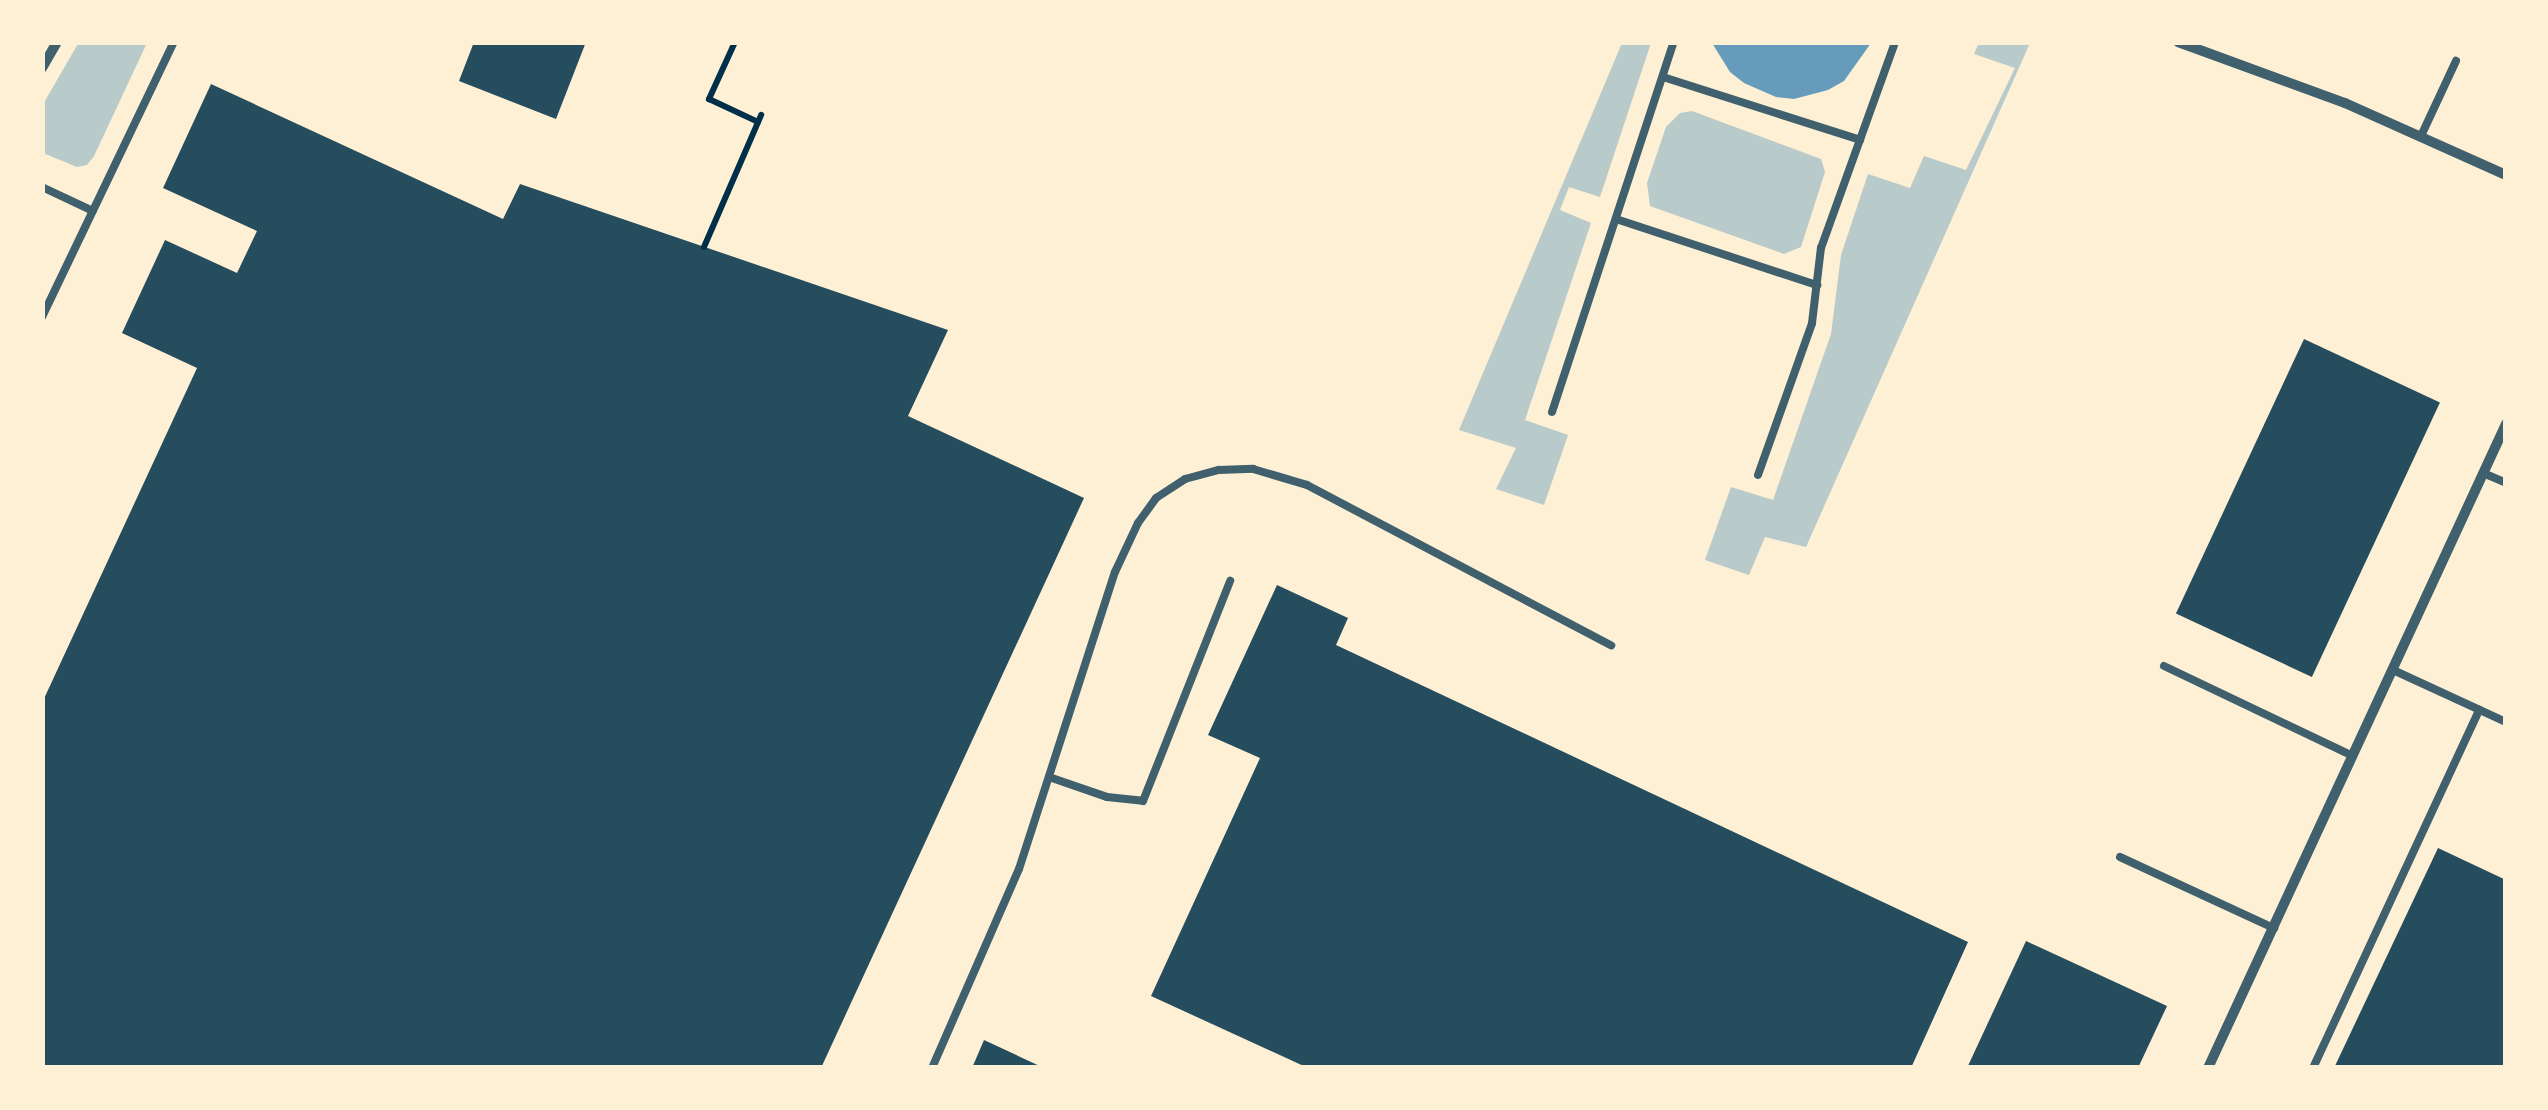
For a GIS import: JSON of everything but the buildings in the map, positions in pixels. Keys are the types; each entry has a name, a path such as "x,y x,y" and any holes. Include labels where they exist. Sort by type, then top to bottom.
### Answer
{"street":[{"path":"42,68 57,42"},
{"path":"2178,42 2345,103 2506,175"},
{"path":"2208,1068 2506,424"}],"lane":[{"path":"42,318 174,42"},
{"path":"1552,412 1674,42"},
{"path":"1758,476 1812,323 1821,248 1895,42"},
{"path":"2421,136 2456,60"},
{"path":"1663,77 1860,140"},
{"path":"42,187 93,212"},
{"path":"1616,219 1817,285"},
{"path":"932,1068 1018,869 1115,572 1156,498 1185,479 1219,470 1252,469 1307,485 1612,645"},
{"path":"2483,473 2506,483"},
{"path":"1048,777 1107,797 1143,801 1230,581"},
{"path":"2164,666 2353,756"},
{"path":"2393,670 2506,722"},
{"path":"2313,1068 2479,710"},
{"path":"2120,857 2274,928"}],"path":[{"path":"704,246 760,118 709,99 735,42"}],"shaded area":[{"path":"79,42 147,43 94,156 87,165 77,167 43,153 42,106"},
{"path":"1622,43 1651,43 1600,197 1569,187 1560,210 1591,223 1525,420 1568,435 1544,505 1496,489 1516,448 1459,430"},
{"path":"1979,43 2030,43 1806,547 1765,537 1749,575 1705,560 1731,487 1773,500 1831,334 1841,255 1868,174 1910,188 1924,156 1966,170 2015,68 1974,54"},
{"path":"1692,111 1821,159 1825,172 1801,247 1784,254 1650,206 1647,183 1666,127 1680,113"}],"water":[{"path":"1712,43 1871,43 1844,81 1828,90 1794,99 1776,97 1744,83 1730,72"}]}
